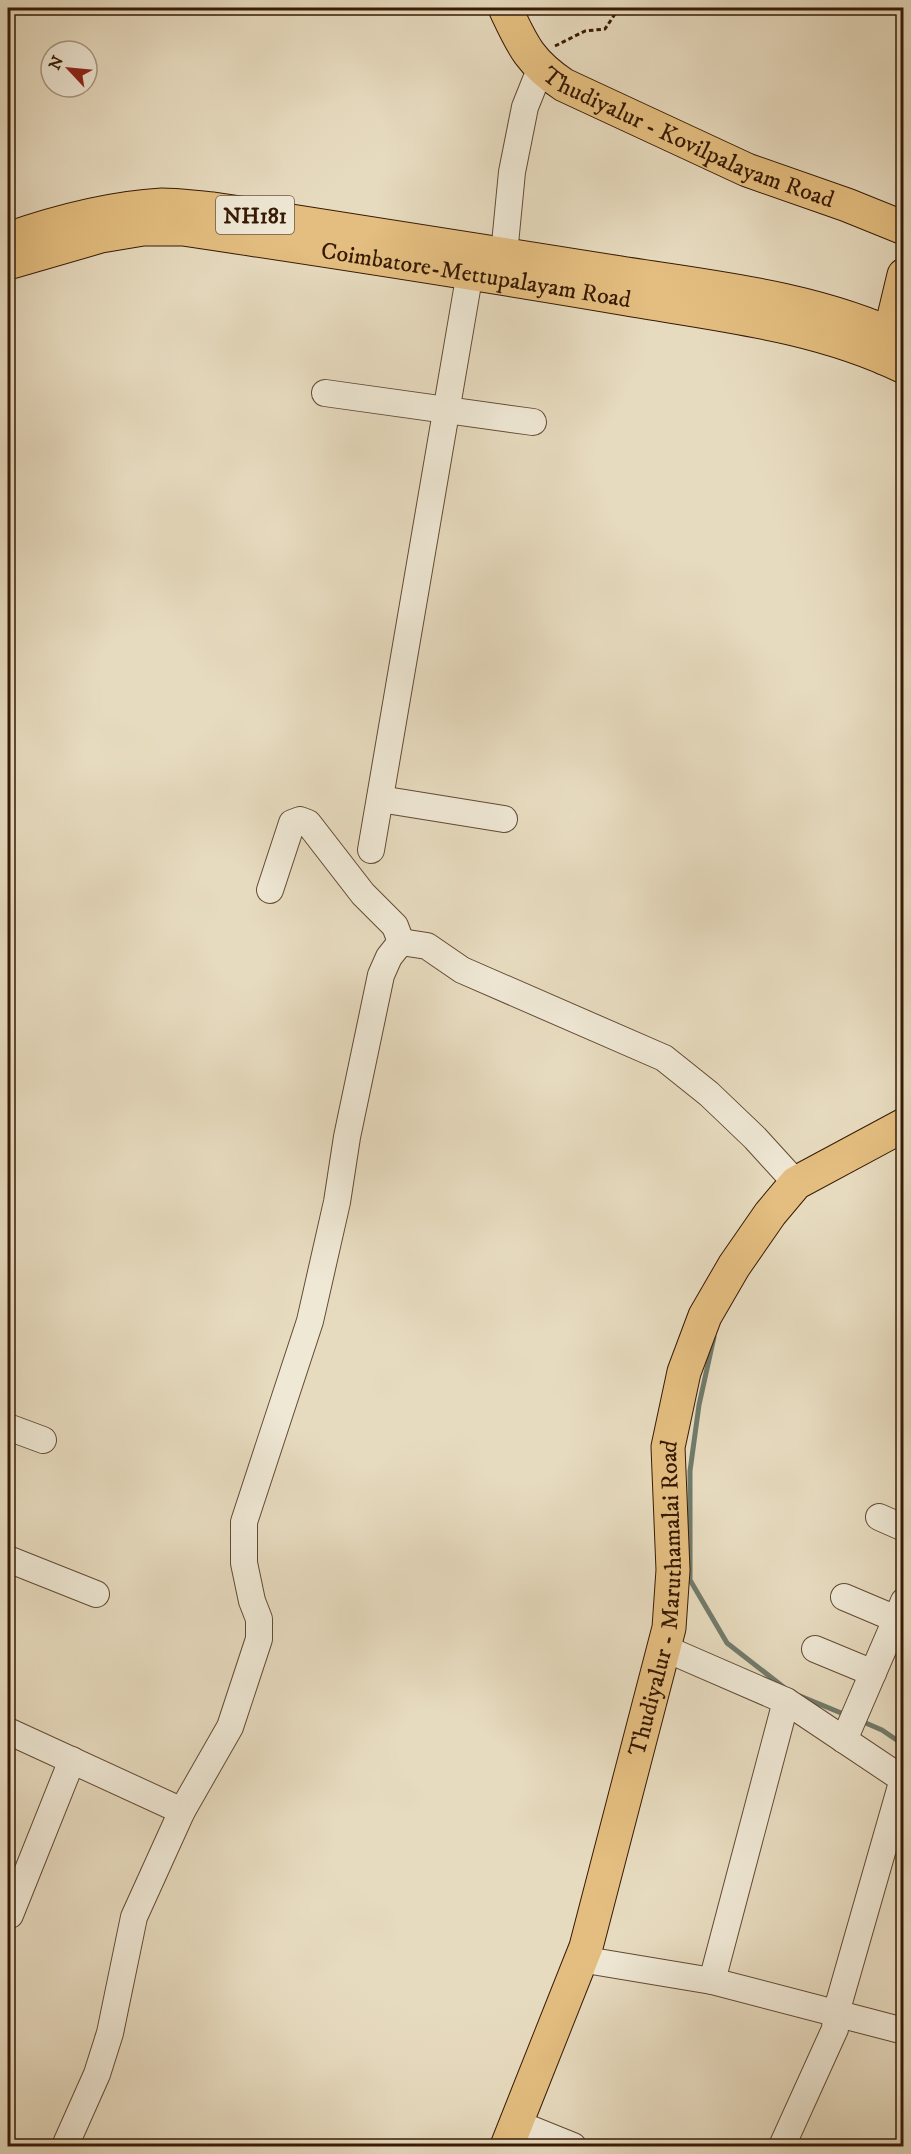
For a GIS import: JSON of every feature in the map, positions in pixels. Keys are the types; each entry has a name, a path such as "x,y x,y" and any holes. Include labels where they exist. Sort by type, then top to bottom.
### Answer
{"main road":[{"name":"Thudiyalur - Kovilpalayam Road","path":"505,8 534,59 564,85 747,170 847,205 903,228"},
{"name":"NH181","path":"8,239 56,222 114,211 163,205 213,209 717,288 802,305 862,322 895,350"},
{"name":"Coimbatore-Mettupalayam Road","path":"8,263 101,236 143,229 183,229 470,272 783,326 895,350"},
{"path":"895,350 903,275"},
{"name":"Thudiyalur - Maruthamalai Road","path":"512,2135 586,1947 669,1628 673,1570 668,1447 684,1372 705,1316 734,1266 770,1214 796,1183 903,1125"}],"street":[{"path":"504,254 512,172 534,59"},
{"path":"371,850 470,272"},
{"path":"325,393 533,422"},
{"path":"380,799 504,819"},
{"path":"270,890 292,823 300,820 308,823 363,894 395,926 401,942"},
{"path":"401,942 427,946 462,970 664,1058 709,1094 755,1138 796,1183"},
{"path":"64,2146 97,2074 110,2032 134,1917 182,1810 230,1727 259,1639 260,1618 252,1601 244,1563 244,1522 310,1322 337,1202 347,1137 381,975 389,957 401,942"},
{"path":"8,1427 43,1440"},
{"path":"879,1518 903,1528"},
{"path":"8,1559 96,1594"},
{"path":"844,1597 900,1610 850,1726"},
{"path":"664,1648 850,1726 903,1780 836,2013 835,2029 782,2146"},
{"path":"815,1649 873,1673"},
{"path":"712,1981 786,1701"},
{"path":"8,1731 182,1810"},
{"path":"10,1915 72,1761"},
{"path":"580,1959 712,1981 903,2031"},
{"path":"512,2135 573,2146"}],"path":[{"path":"534,59 585,31 606,29 619,8"}],"waterway":[{"path":"714,1337 699,1405 690,1471 690,1580 727,1643 786,1689"},
{"path":"800,1696 846,1715"},
{"path":"861,1721 882,1730 904,1745"}]}
